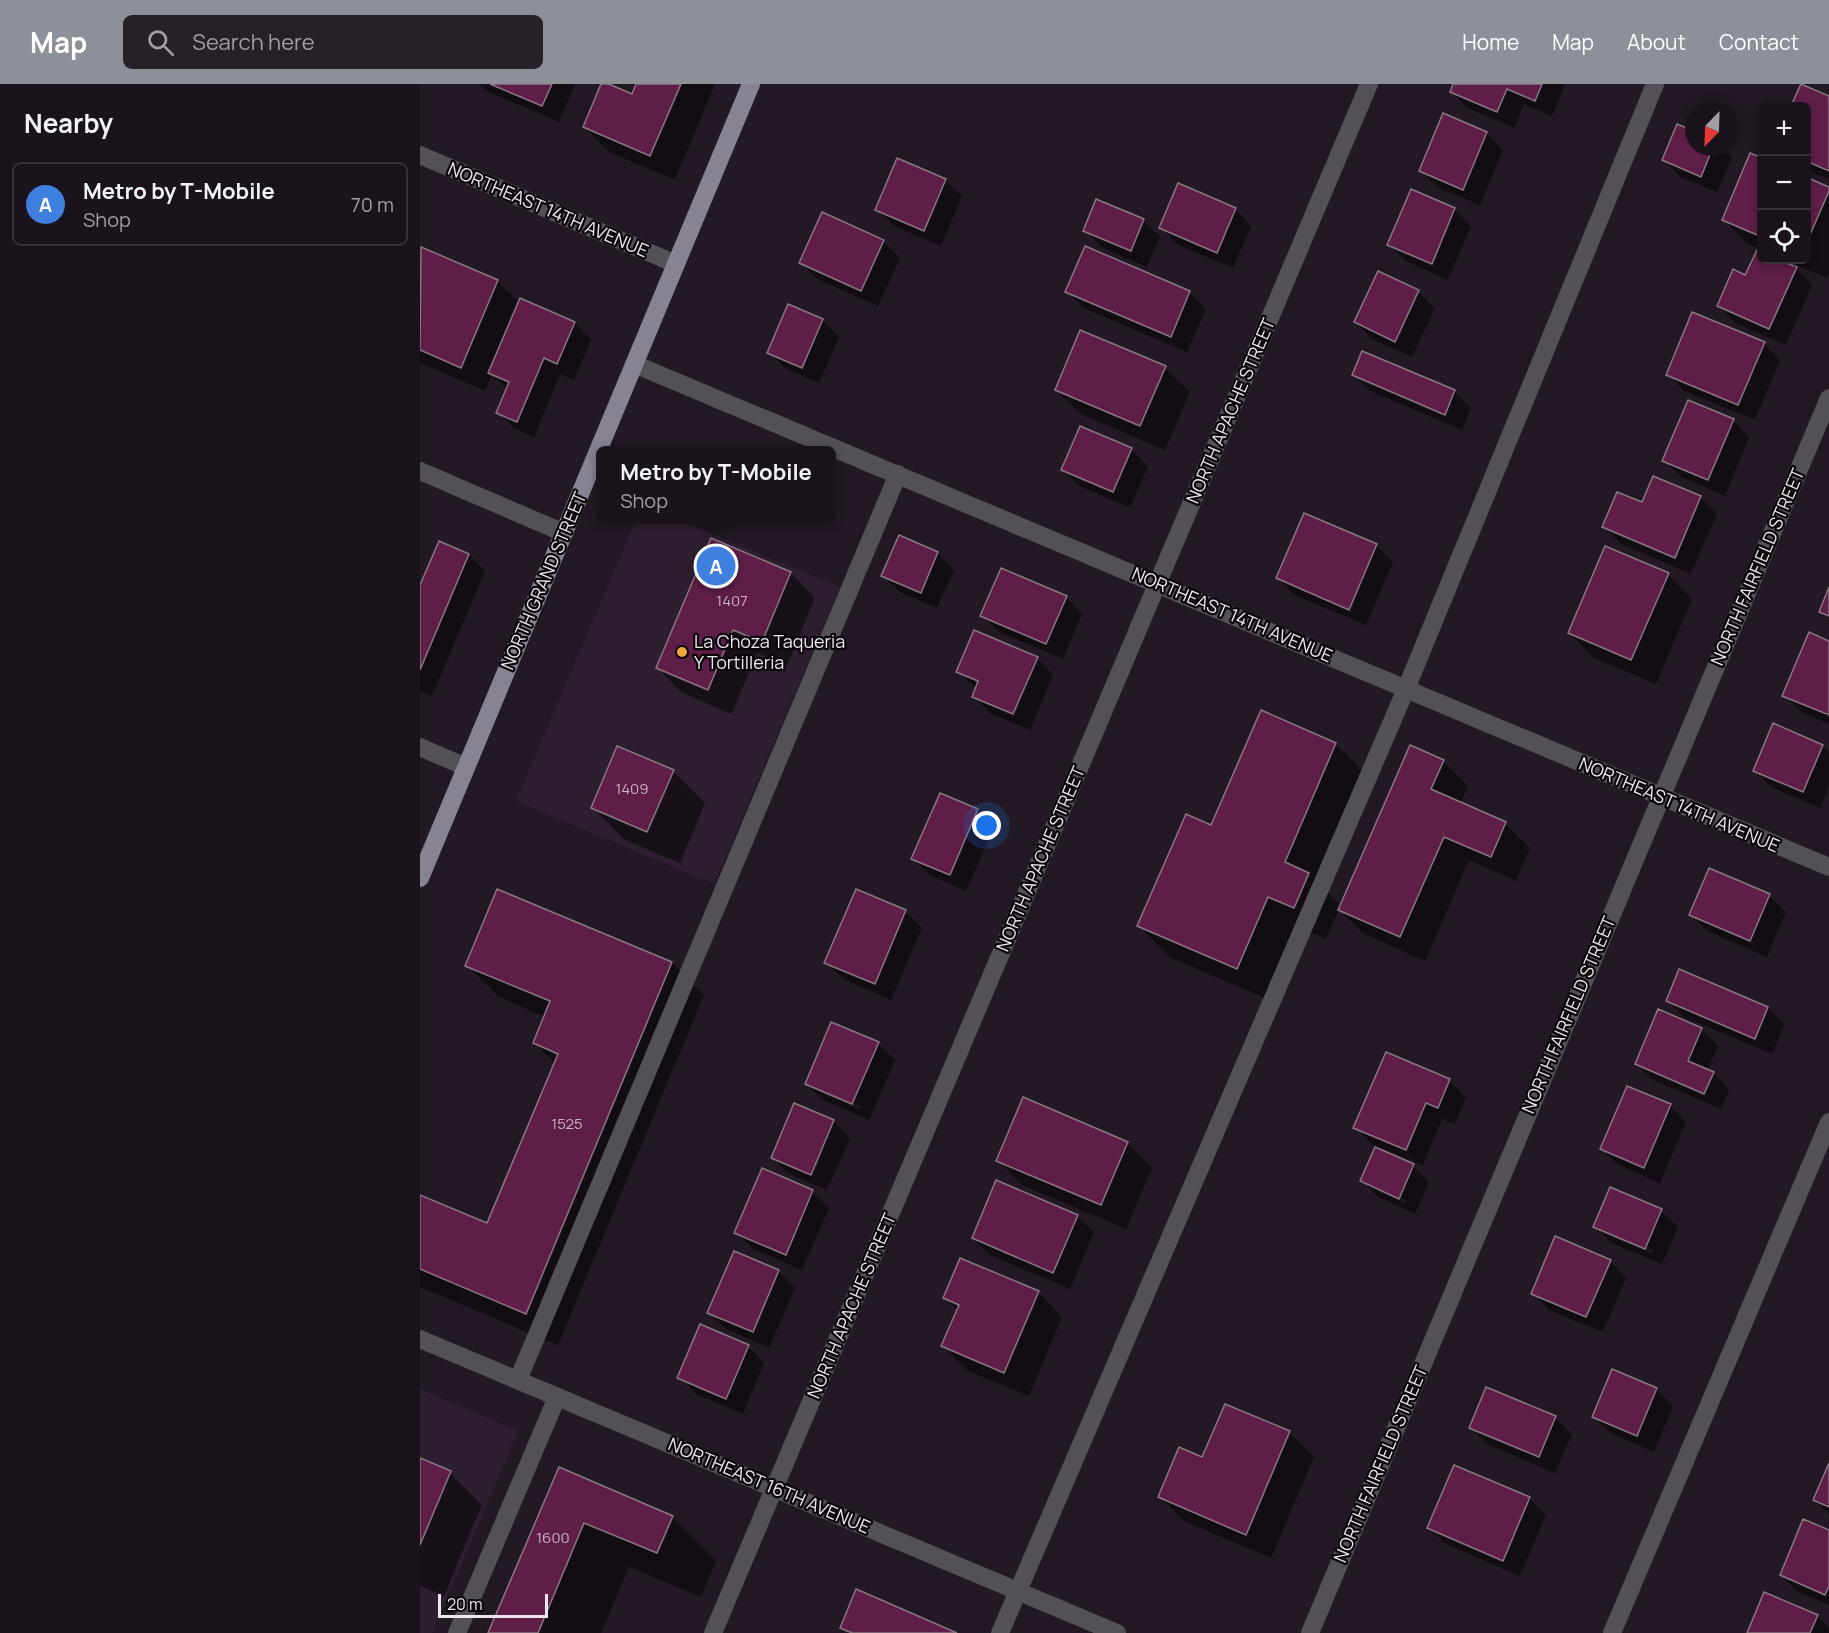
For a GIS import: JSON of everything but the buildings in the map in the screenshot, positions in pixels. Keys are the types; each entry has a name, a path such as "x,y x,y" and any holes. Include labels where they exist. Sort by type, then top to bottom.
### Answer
{"main road":[{"name":"NORTH GRAND STREET","path":"600,446 751,84"},
{"name":"NORTH GRAND STREET","path":"420,878 596,456"}],"street":[{"name":"NORTH APACHE STREET","path":"714,1633 1369,84"},
{"path":"1000,1633 1406,689 1655,84"},
{"name":"NORTHEAST 14TH AVENUE","path":"420,155 676,264"},
{"name":"NORTHEAST 14TH AVENUE","path":"634,364 831,446"},
{"name":"NORTH FAIRFIELD STREET","path":"1310,1633 1829,398"},
{"name":"NORTHEAST 14TH AVENUE","path":"836,448 1829,867"},
{"path":"420,471 564,533"},
{"path":"518,1380 898,474"},
{"path":"420,747 466,766"},
{"path":"1612,1633 1829,1122"},
{"name":"NORTHEAST 16TH AVENUE","path":"420,1339 1117,1633"},
{"path":"457,1633 557,1397"}],"shaded area":[{"path":"634,524 687,524 840,587 714,884 516,801"},
{"path":"420,1389 518,1431 432,1633 420,1633"}],"place":[{"name":"Metro by T-Mobile","path":"716,566"},
{"name":"La Choza Taqueria Y Tortilleria","path":"682,652"}]}
